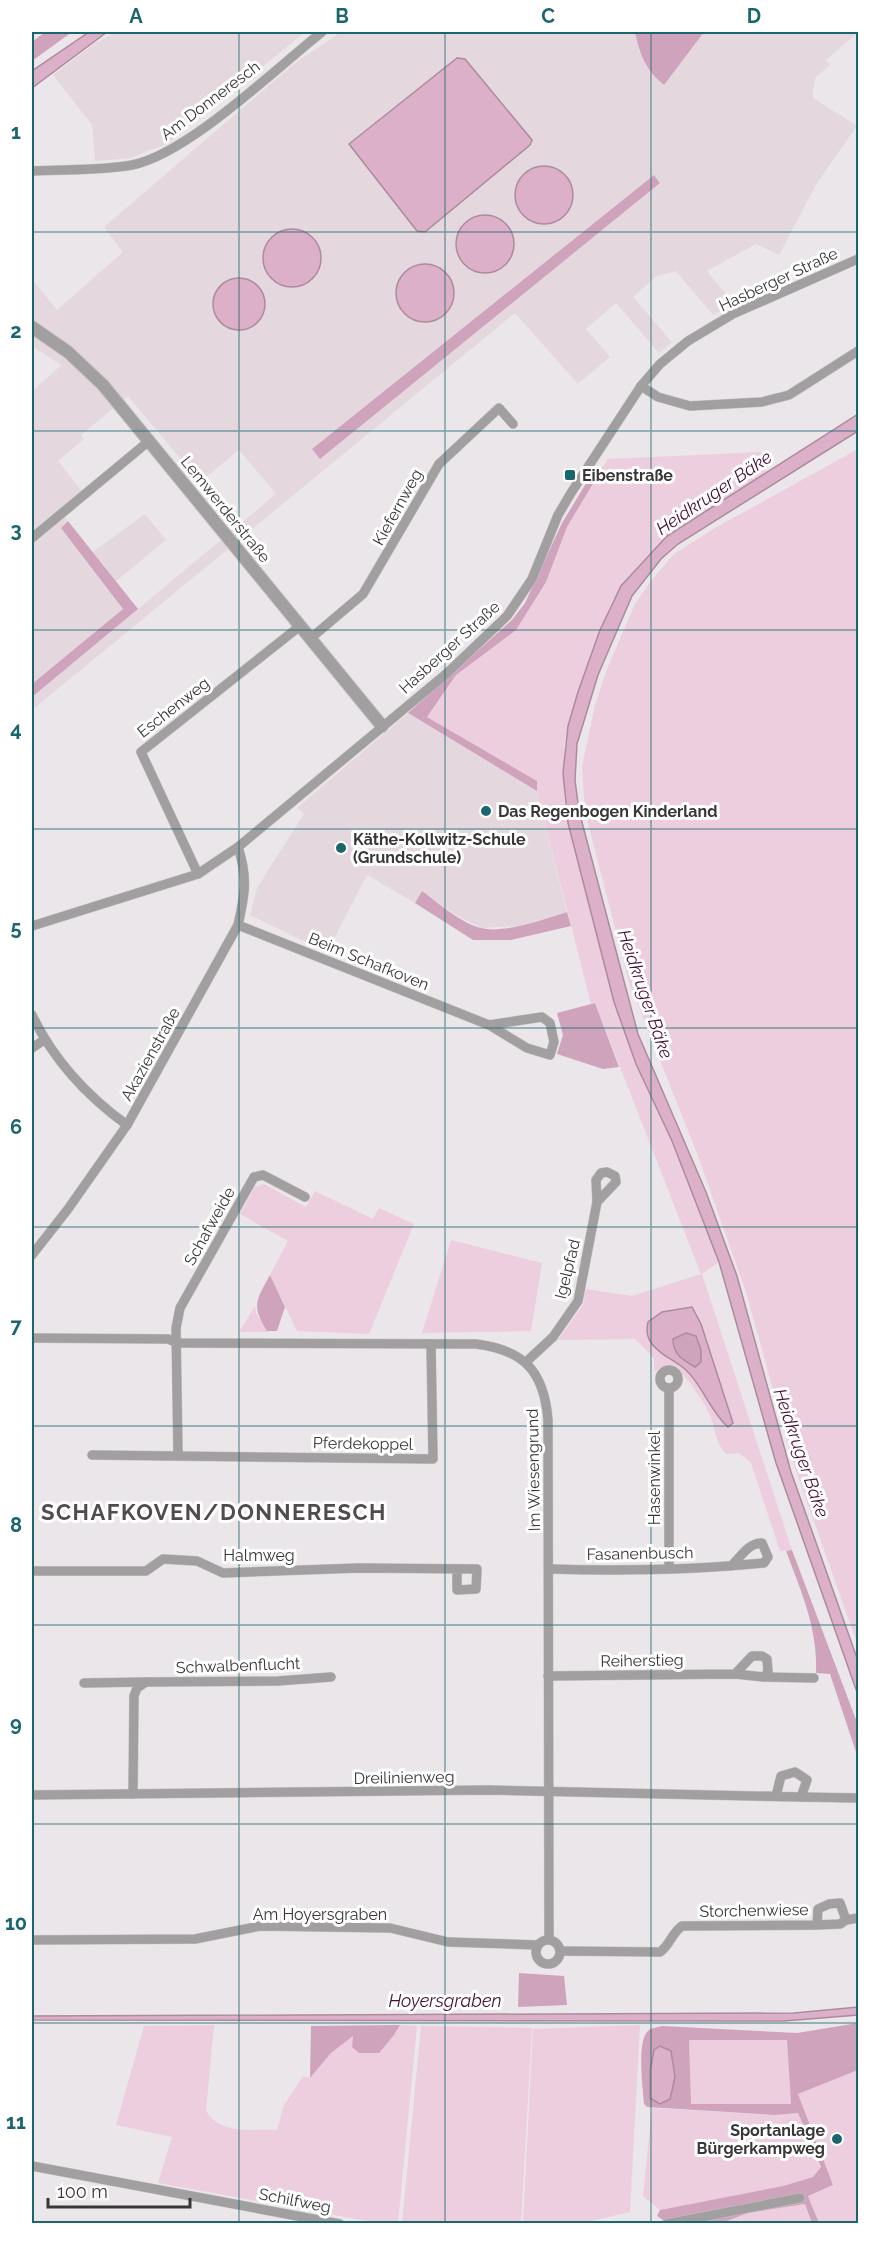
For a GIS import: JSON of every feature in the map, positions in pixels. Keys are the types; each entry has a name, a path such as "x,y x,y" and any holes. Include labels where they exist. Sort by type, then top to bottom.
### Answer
{"street":[{"name":"Am Donneresch","path":"32,171 106,169 134,165 157,157 185,141 322,32"},
{"name":"Hasberger Straße","path":"32,926 198,874 238,847 483,641 515,607 532,579 558,515 641,386 660,364 688,341 733,314 858,259"},
{"name":"Lemwerderstraße","path":"32,327 82,364 103,385 382,726"},
{"path":"641,386 658,397 690,406 762,402 789,395 858,351"},
{"name":"Kiefernweg","path":"311,638 363,594 381,568 428,480 450,452 499,408 513,424"},
{"path":"32,538 149,441"},
{"name":"Eschenweg","path":"198,874 141,752 300,626"},
{"name":"Akazienstraße","path":"32,1255 68,1209 127,1125 238,925 245,895 246,872 238,847"},
{"name":"Beim Schafkoven","path":"238,925 489,1024 527,1048 550,1055 554,1042 550,1023 542,1017 489,1024"},
{"path":"32,1015 44,1040 90,1094 127,1125"},
{"path":"32,1048 44,1040"},
{"name":"Schafweide","path":"178,1343 176,1328 180,1308 254,1177 263,1175 305,1197"},
{"name":"Igelpfad","path":"526,1362 553,1337 578,1301 597,1202"},
{"name":"Im Wiesengrund","path":"32,1338 168,1339 178,1343 476,1344 498,1347 526,1362 541,1384 546,1400 550,1569 549,1939"},
{"path":"178,1343 178,1455"},
{"name":"Pferdekoppel","path":"92,1455 433,1459 431,1344"},
{"name":"Hasenwinkel","path":"669,1388 669,1568"},
{"name":"Halmweg","path":"32,1571 146,1570 163,1559 197,1561 223,1573 457,1569"},
{"name":"Fasanenbusch","path":"550,1569 731,1566"},
{"path":"735,1674 752,1656 762,1656 767,1659 768,1672 764,1677"},
{"name":"Reiherstieg","path":"548,1676 735,1674 814,1678"},
{"name":"Schwalbenflucht","path":"84,1683 278,1681 331,1677"},
{"path":"133,1794 134,1696 137,1688 146,1682"},
{"path":"776,1796 781,1776 795,1772 807,1780 801,1797"},
{"name":"Dreilinienweg","path":"32,1795 550,1792 858,1798"},
{"name":"Storchenwiese","path":"817,1925 818,1909 829,1904 840,1903 846,1920"},
{"name":"Storchenwiese","path":"560,1951 660,1952 667,1946 671,1935 682,1926 840,1924 846,1920 858,1918"},
{"name":"Am Hoyersgraben","path":"32,1940 195,1939 260,1926 390,1928 448,1942 537,1945"},
{"path":"549,1939 556,1942 560,1951 555,1961 544,1964 536,1956 537,1945 549,1939"},
{"name":"Schilfweg","path":"32,2166 340,2223"},
{"path":"666,2223 800,2198"}],"shaded area":[{"path":"45,32 72,32 32,61 32,42"},
{"path":"89,32 107,32 32,88 32,71"},
{"path":"116,32 305,32 170,142 131,158 95,161 92,125 53,75 94,44"},
{"path":"341,32 635,32 639,51 663,85 704,32 858,32 826,60 830,65 815,78 813,90 813,98 857,126 817,183 779,255 756,244 707,271 735,305 713,315 676,271 657,276 633,297 672,342 659,353 616,303 586,329 610,357 578,384 515,313 32,710 32,697 276,494 239,450 200,482 128,396 81,435 84,439 58,461 82,491 60,511 68,521 61,528 123,609 32,684 32,392 61,365 32,346 32,279 57,310 123,252 104,227 295,63","holes":["654,175 660,183 320,458 313,449"]},
{"path":"635,32 704,32 664,85 652,74 644,61"},
{"path":"457,58 465,59 532,140 530,145 425,232 417,231 349,144"},
{"path":"544,166 555,168 568,179 573,195 571,206 560,219 544,224 533,222 520,211 515,195 517,184 528,171"},
{"path":"654,175 660,183 320,459 312,449"},
{"path":"485,215 496,217 509,228 514,244 512,255 501,268 485,273 474,271 461,260 456,244 458,233 469,220"},
{"path":"292,229 303,231 316,242 321,258 319,269 308,282 292,287 281,285 268,274 263,258 265,247 276,234"},
{"path":"425,264 436,266 449,277 454,293 452,304 441,317 425,322 414,320 401,309 396,293 398,282 409,269"},
{"path":"239,278 249,280 257,286 263,294 265,304 263,314 257,322 249,328 239,330 229,328 221,322 215,314 213,304 215,294 221,286 229,280"},
{"path":"858,414 858,431 678,544 661,559 632,596 598,675 577,744 575,780 579,811 638,1034 706,1192 737,1276 791,1472 858,1661 858,1695 776,1463 719,1262 672,1141 636,1064 614,1002 568,823 563,773 568,726 578,692 600,630 621,586 667,536"},
{"path":"858,449 858,1646 793,1462 746,1292 698,1156 629,982 585,812 582,767 595,705 607,669 635,604 674,554 715,528"},
{"path":"762,452 760,460 768,473 688,521 612,601 578,692 564,744 564,797 568,823 614,1002 636,1064 672,1141 719,1262 702,1274 792,1550 780,1551 751,1463 739,1453 726,1454 722,1450 706,1406 680,1371 668,1365 654,1372 654,1358 635,1339 558,1340 583,1305 586,1289 632,1296 701,1274 595,1003 591,1004 537,791 537,781 427,717 456,675 516,629 546,582 567,527 608,459"},
{"path":"596,467 603,467 567,527 546,582 516,630 456,675 427,717 537,781 537,791 408,713 512,620 525,603 562,523"},
{"path":"145,514 166,540 116,581 93,552"},
{"path":"68,521 138,609 32,697 32,684 123,609 61,528"},
{"path":"408,713 537,791 567,912 523,926 481,928 454,914 422,891 415,903 367,875 327,952 250,915 257,888 304,814 297,808"},
{"path":"422,891 458,917 481,928 513,927 567,912 571,926 511,940 473,940 415,903"},
{"path":"595,1003 619,1067 603,1069 557,1054 563,1035 557,1013"},
{"path":"264,1184 306,1207 315,1191 373,1219 379,1208 414,1224 369,1334 297,1331 270,1275 288,1241 240,1214 255,1187"},
{"path":"451,1240 542,1263 531,1331 422,1333"},
{"path":"270,1275 285,1307 277,1331 267,1331 257,1309 259,1297"},
{"path":"255,1306 256,1313 267,1331 271,1332 239,1332"},
{"path":"692,1307 701,1324 733,1423 728,1427 716,1414 692,1376 650,1342 647,1334 648,1322 662,1312","holes":["686,1333 696,1336 701,1350 701,1362 695,1367 677,1353 673,1339"]},
{"path":"686,1333 696,1336 701,1350 701,1362 695,1367 679,1356 673,1345 673,1339"},
{"path":"792,1550 858,1725 858,1758 830,1674 816,1673 811,1626 803,1596 786,1551"},
{"path":"519,1973 564,1976 567,2005 518,2007"},
{"path":"858,2007 858,2015 784,2021 32,2020 32,2016 794,2013"},
{"path":"858,2023 858,2070 798,2094 833,2185 808,2196 819,2223 812,2223 805,2204 748,2213 722,2223 666,2222 657,2216 660,2210 783,2186 813,2177 821,2167 798,2113 775,2115 647,2107 644,2104 641,2065 645,2035 650,2029 662,2026 797,2033","holes":["689,2040 787,2040 791,2104 691,2104"]},
{"path":"214,2025 206,2111 212,2119 228,2127 257,2130 277,2130 284,2105 303,2076 310,2078 331,2053 354,2035 352,2047 394,2035 400,2025 417,2026 398,2223 378,2223 158,2183 172,2137 116,2125 144,2026"},
{"path":"400,2025 379,2053 359,2053 352,2047 353,2036 331,2053 310,2078 311,2026"},
{"path":"640,2025 630,2212 582,2223 523,2223 533,2029"},
{"path":"421,2026 532,2028 521,2223 402,2223"},
{"path":"689,2040 787,2040 791,2104 690,2105"},
{"path":"660,2046 671,2051 675,2077 670,2099 660,2104 650,2098 650,2071 654,2050"},
{"name":"Sportanlage Bürgerkampweg","path":"858,2070 858,2223 819,2223 808,2196 833,2185 798,2094"},
{"path":"652,2108 775,2115 798,2113 821,2168 813,2177 783,2186 660,2210 643,2196"},
{"path":"805,2204 812,2223 722,2224 748,2213"}],"place":[{"name":"Eibenstraße","path":"570,475"},
{"name":"Das Regenbogen Kinderland","path":"486,811"},
{"name":"Käthe-Kollwitz-Schule (Grundschule)","path":"341,848"},
{"name":"Sportanlage Bürgerkampweg","path":"837,2139"}],"district":[{"name":"SCHAFKOVEN/DONNERESCH","path":"214,1512"}],"water label":[{"name":"Heidkruger Bäke","path":"714,493"},
{"name":"Heidkruger Bäke","path":"645,994"},
{"name":"Heidkruger Bäke","path":"801,1453"},
{"name":"Hoyersgraben","path":"445,2001"}]}
